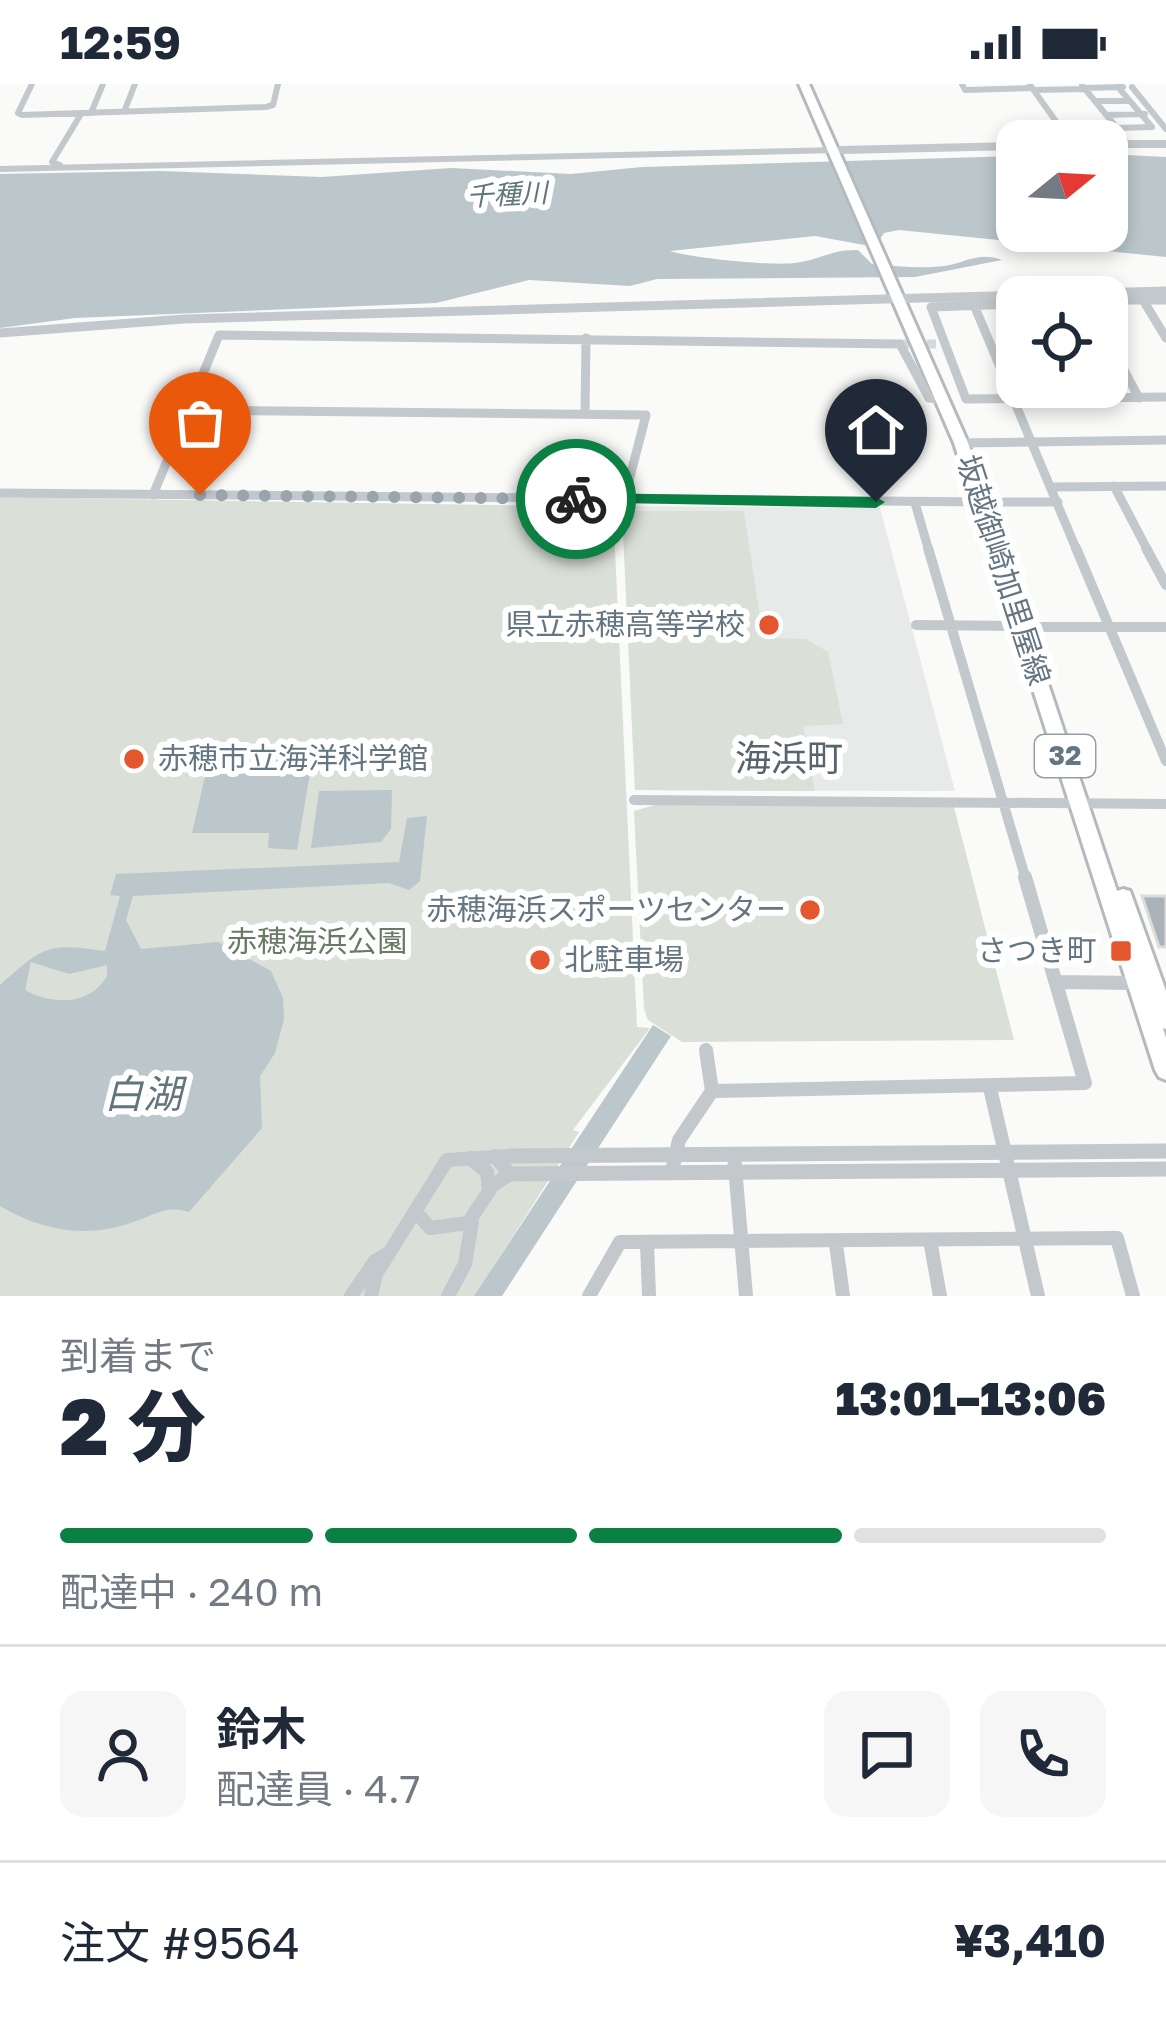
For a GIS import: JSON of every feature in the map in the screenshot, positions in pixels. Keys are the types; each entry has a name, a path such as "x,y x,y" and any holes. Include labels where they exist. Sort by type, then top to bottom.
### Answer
{"main road":[{"name":"坂越御崎加里屋線","path":"808,84 953,399 1085,805 1166,1020"},
{"name":"坂越御崎加里屋線","path":"1153,984 1166,1070"}],"street":[{"path":"32,84 18,113 266,107 273,105 278,84"},
{"path":"93,166 52,162 103,84"},
{"path":"124,112 135,84"},
{"path":"962,84 965,90 1130,85 1166,129"},
{"path":"1084,87 1110,120"},
{"path":"1118,87 1152,127 1128,128"},
{"path":"1032,88 1055,120"},
{"path":"1095,101 1130,101"},
{"path":"1106,115 1150,113"},
{"path":"1128,144 1166,144"},
{"path":"0,169 996,147"},
{"path":"0,333 80,324 329,315 1166,295"},
{"path":"1128,300 1166,295"},
{"path":"1143,300 1166,338"},
{"path":"953,399 931,307 996,304"},
{"path":"974,305 996,357"},
{"path":"153,495 219,335 900,344 929,398 996,399"},
{"path":"585,413 586,338"},
{"path":"1128,379 1138,398"},
{"path":"1128,398 1166,398"},
{"path":"1018,408 1166,761"},
{"path":"189,410 646,416 625,500"},
{"path":"966,442 1166,440"},
{"path":"1114,486 1166,585"},
{"path":"1052,487 1166,486"},
{"path":"0,493 1058,502"},
{"path":"712,1091 1085,1083 915,503"},
{"path":"916,625 1166,627"},
{"path":"634,800 1166,805"},
{"path":"1057,982 1153,984"},
{"path":"673,1163 712,1091 706,1050"},
{"path":"990,1088 1038,1296"},
{"path":"1008,1162 1166,1151"},
{"path":"371,1296 376,1274 447,1160 467,1156 548,1174 590,1165 673,1163 1008,1162 1166,1169"},
{"path":"467,1156 484,1168 489,1191"},
{"path":"505,1162 560,1156 590,1165"},
{"path":"448,1296 464,1264 474,1219 505,1162"},
{"path":"735,1163 746,1296"},
{"path":"416,1212 430,1228 456,1227 474,1219"},
{"path":"589,1296 620,1242 836,1244 1117,1238 1133,1296"},
{"path":"930,1240 940,1296"},
{"path":"647,1243 649,1296"},
{"path":"836,1244 843,1296"},
{"path":"351,1296 375,1261 392,1250"}],"shaded area":[{"name":"県立赤穂高等学校","path":"622,506 880,508 955,791 635,790"}],"green space":[{"name":"赤穂海浜公園","path":"0,497 613,507 637,1027 650,1028 573,1130 579,1132 475,1296 0,1296"},
{"path":"622,511 744,511 763,638 806,639 828,652 843,724 803,726 815,791 635,790"},
{"name":"赤穂海浜スポーツセンター","path":"662,803 954,807 1014,1040 682,1042 648,1020 634,811"}],"water":[{"path":"1128,155 1166,157 1166,257 1117,252 1128,252"},
{"name":"千種川","path":"996,157 996,240 899,230 884,233 875,247 815,236 670,251 768,263 795,263 858,250 872,264 899,266 944,266 979,257 1002,260 915,277 657,279 630,286 529,280 436,303 75,318 0,328 0,174 161,171 322,177 451,168 571,174 642,167"},
{"path":"210,755 313,755 297,850 268,848 269,833 192,833"},
{"path":"392,790 391,829 381,842 311,848 319,791"},
{"name":"白湖","path":"427,816 420,881 409,890 389,883 133,896 126,920 141,949 218,942 271,971 283,998 284,1019 275,1053 260,1076 262,1128 189,1212 166,1210 125,1225 88,1231 35,1223 0,1206 0,985 27,962 48,950 105,951 120,896 110,895 116,874 399,862 407,818","holes":["31,962 69,974 107,965 100,986 81,998 58,1000 25,990"]},
{"path":"653,1025 671,1036 502,1296 474,1296"}],"building":[{"path":"1142,896 1166,896 1166,947 1159,947"}],"tunnel":[{"path":"900,344 938,344"}],"way so far":[{"path":"200,495 576,499"}],"place":[{"name":"県立赤穂高等学校","path":"769,625"},
{"name":"赤穂市立海洋科学館","path":"134,759"},
{"name":"赤穂海浜スポーツセンター","path":"810,910"},
{"name":"さつき町","path":"1121,951"},
{"name":"北駐車場","path":"540,960"}],"district":[{"name":"海浜町","path":"789,758"}],"route":[{"path":"576,499 876,502"}]}
